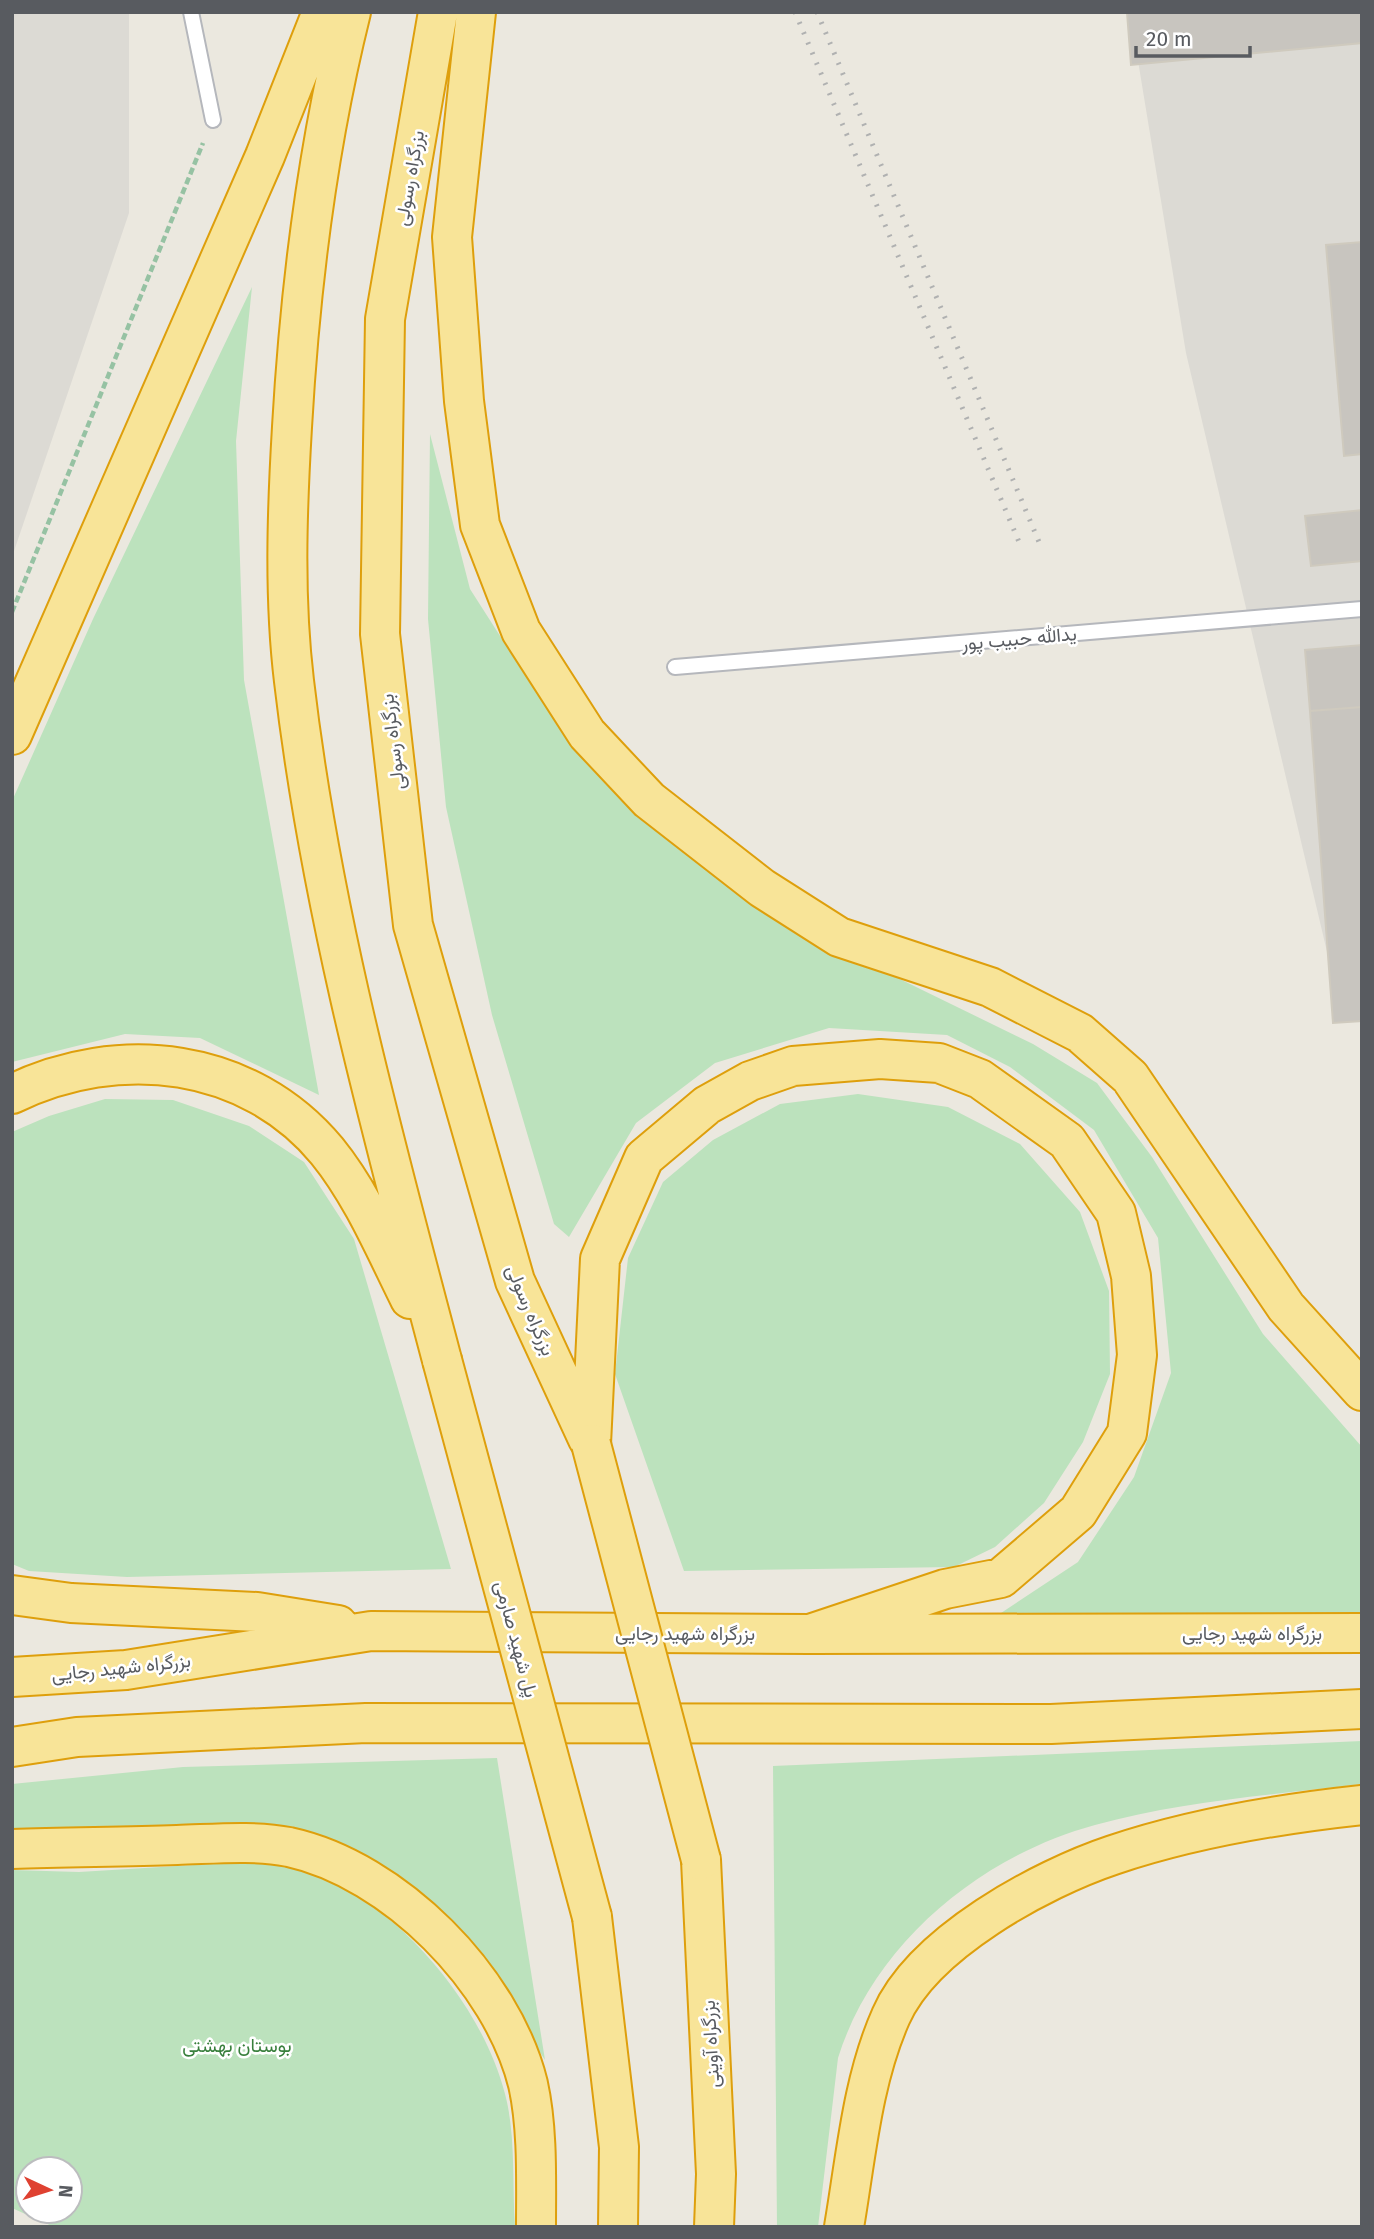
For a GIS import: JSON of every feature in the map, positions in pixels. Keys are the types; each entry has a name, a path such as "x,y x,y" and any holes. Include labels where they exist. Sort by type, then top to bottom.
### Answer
{"highway":[{"path":"12,735 265,156 322,12"},
{"path":"351,12 331,95 298,319 286,518 294,679 320,854 354,1024 442,1360"},
{"name":"بزرگراه رسولی","path":"438,12 385,319 380,634 413,925 515,1282 591,1444"},
{"path":"476,12 452,237 464,401 480,525 521,631 587,734 649,800 762,888 839,937 990,987 1080,1033 1130,1077 1286,1307 1362,1391"},
{"path":"591,1444 600,1259 644,1158 707,1105 750,1081 793,1066 880,1059 939,1063 980,1079 1067,1141 1116,1213 1131,1276 1137,1355 1127,1433 1078,1512 1001,1577 945,1589 810,1634"},
{"path":"12,1094 34,1083 100,1067 169,1063 211,1073 274,1102 304,1126 348,1179 442,1360"},
{"name":"پل شهید صارمی","path":"442,1360 592,1917 619,2147 618,2227"},
{"name":"بزرگراه آوینی","path":"591,1444 701,1860 716,2174 714,2227"},
{"path":"12,1595 71,1604 257,1612 371,1631"},
{"name":"بزرگراه شهید رجایی","path":"12,1677 126,1670 371,1631 810,1634 1362,1633"},
{"path":"12,1747 77,1737 366,1723 1051,1724 1362,1709"},
{"path":"844,2227 875,2061 892,2013 927,1963 977,1923 1031,1892 1112,1855 1209,1829 1300,1811 1362,1805"},
{"path":"12,1849 244,1843 288,1847 334,1862 381,1888 410,1909 443,1940 479,1982 507,2030 528,2084 536,2227"}],"lane":[{"path":"191,12 213,120"},
{"name":"یدالله حبیب پور","path":"676,667 1362,609"}],"path":[{"path":"12,612 213,120"}],"shaded area":[{"path":"12,12 129,12 129,213 12,557"},
{"path":"1130,12 1362,12 1362,1004 1340,1007 1186,353"}],"green space":[{"path":"252,287 236,441 244,680 319,1095 200,1038 125,1034 12,1062 12,801 93,619"},
{"path":"430,434 470,589 534,689 632,811 787,924 1033,1044 1097,1083 1152,1157 1263,1334 1362,1447 1362,1616 992,1619 1078,1562 1134,1477 1171,1373 1158,1238 1094,1130 1010,1067 947,1035 829,1028 715,1063 636,1123 569,1237 554,1224 492,1015 446,807 428,619"},
{"path":"858,1094 948,1107 1020,1144 1080,1212 1109,1291 1110,1374 1083,1442 1044,1503 995,1547 954,1567 684,1571 615,1374 628,1258 663,1182 713,1140 780,1104"},
{"path":"105,1099 173,1100 249,1126 304,1162 354,1239 451,1569 127,1577 29,1571 12,1564 12,1132 49,1116"},
{"path":"1362,1741 1362,1784 1194,1804 1095,1825 1053,1839 1012,1858 973,1882 937,1910 905,1942 877,1977 855,2016 838,2058 818,2227 777,2227 773,1766"},
{"path":"497,1758 545,2060 503,1996 366,1866 12,1832 12,1784 183,1767"},
{"name":"بوستان بهشتی","path":"243,1862 306,1871 326,1878 356,1895 412,1940 438,1968 479,2029 505,2094 511,2126 515,2227 50,2225 84,2225 84,2155 14,2155 14,2209 12,2208 12,1870 79,1872"}],"building":[{"path":"1127,12 1362,12 1362,43 1131,65"},
{"path":"1362,242 1362,454 1344,456 1326,245"},
{"path":"1362,510 1362,561 1311,566 1305,516"},
{"path":"1362,645 1362,707 1310,711 1305,650"},
{"path":"1362,707 1362,1021 1333,1023 1310,711"}],"railway":[{"path":"795,12 1022,549"},
{"path":"817,12 1039,542"}]}
